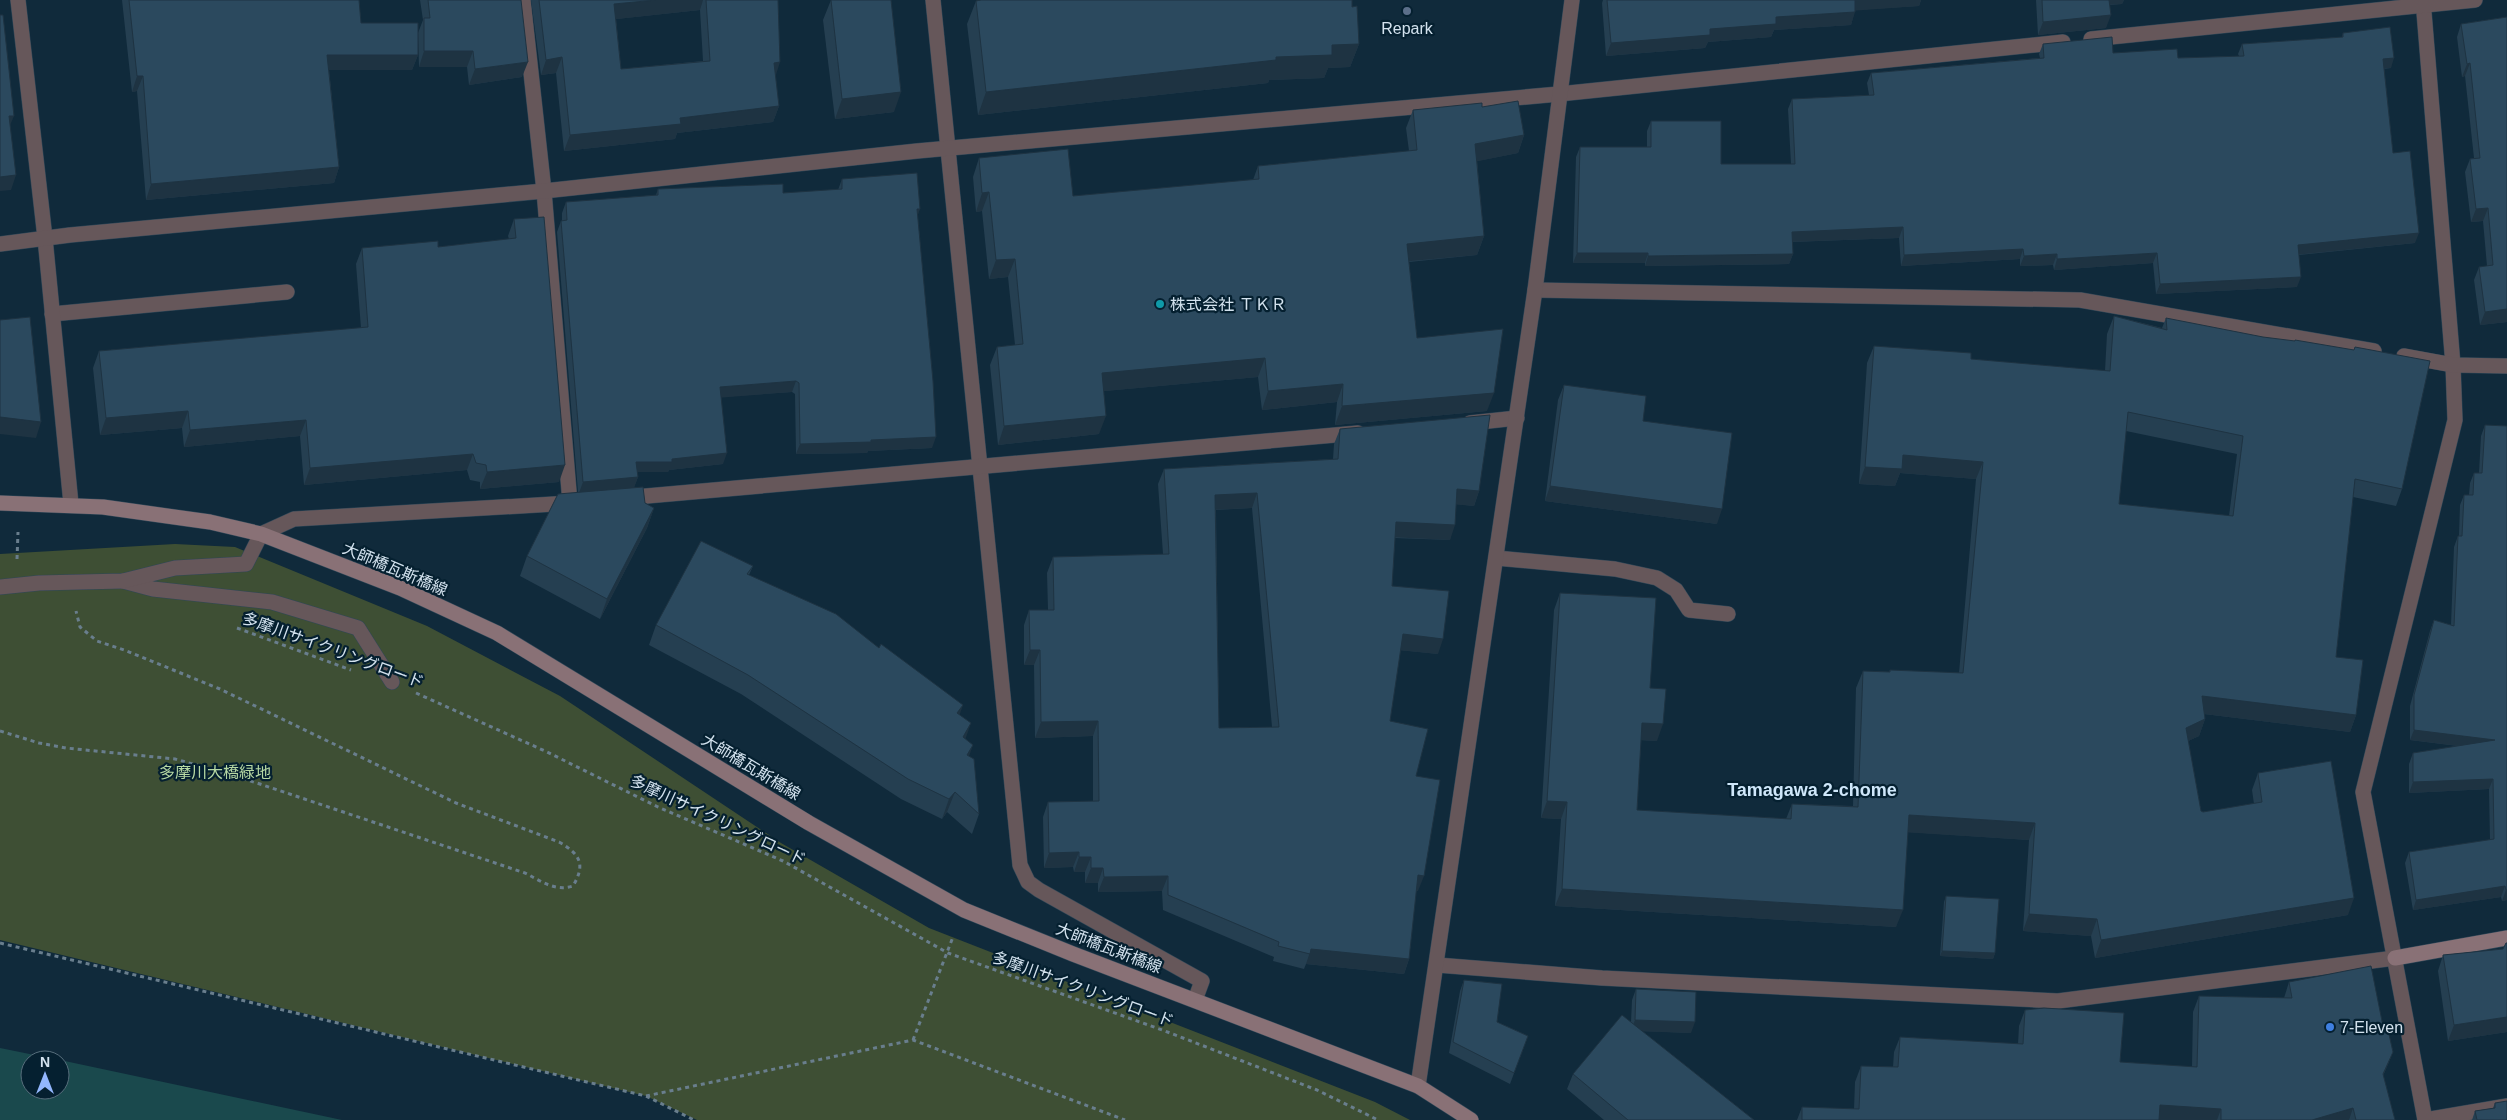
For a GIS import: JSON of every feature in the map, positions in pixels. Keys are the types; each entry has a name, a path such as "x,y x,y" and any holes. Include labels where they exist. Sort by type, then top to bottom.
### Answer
{"street":[{"path":"18,0 45,238 71,504"},
{"path":"523,0 544,190 570,503"},
{"path":"934,0 1020,865 1028,882 1039,890 1202,981 1195,1000"},
{"path":"1418,1086 1535,290 1572,0"},
{"path":"0,244 948,149 1559,94 2423,2 2475,0"},
{"path":"2423,2 2454,364 2454,420 2363,792 2425,1120 2507,1106"},
{"path":"1535,290 2080,300 2454,364 2507,366"},
{"path":"52,314 287,292"},
{"path":"1458,424 1516,418"},
{"path":"610,500 1370,432"},
{"path":"0,587 39,583 123,581 175,568 246,564 261,534 294,519 590,502"},
{"name":"大師橋瓦斯橋線","path":"0,503 71,504 163,515 261,534 400,588 497,633 809,823 964,910 1418,1086 1471,1120"},
{"path":"1496,558 1615,569 1657,578 1676,590 1689,610 1728,614"},
{"path":"123,581 152,589 272,602 358,628 392,682"},
{"path":"1437,965 1602,978 2058,1001 2395,958 2507,938"}],"path":[{"path":"0,731 39,743 166,758 202,767 525,873 555,888 564,889 573,886 581,865 574,851 559,842 456,803 220,689 97,641 80,627 76,612 80,605"},
{"name":"多摩川サイクリングロード","path":"231,626 316,658 392,682 545,751 658,807 783,861 948,953 1164,1031 1308,1086 1378,1120"},
{"path":"913,1040 953,936"},
{"path":"0,943 646,1096 694,1120"},
{"path":"646,1096 913,1040 1125,1120"}],"green space":[{"name":"多摩川大橋緑地","path":"175,544 235,547 427,626 560,696 781,843 929,928 1375,1102 1410,1120 697,1120 646,1096 0,940 0,554"}],"shaded area":[{"path":"0,1048 20,1052 20,1100 70,1100 70,1062 342,1120 0,1120"}],"building":[{"path":"129,0 359,0 361,23 418,23 418,55 327,55 339,167 151,184 143,76 137,76"},
{"path":"428,0 521,0 528,62 475,69 473,51 424,51 424,18 430,18"},
{"path":"539,0 656,0 614,4 621,69 710,61 706,0 778,0 780,62 774,63 779,106 680,118 681,124 570,135 562,57 546,60"},
{"path":"831,0 891,0 901,92 842,99"},
{"path":"1352,0 1352,7 1357,6 1359,44 1332,45 1332,55 1276,57 1276,60 986,92 976,1"},
{"path":"1607,0 1855,0 1855,12 1776,17 1776,24 1710,29 1710,35 1611,43"},
{"path":"2042,0 2109,0 2111,15 2043,22"},
{"path":"0,15 3,15 14,116 9,116 16,175 0,177"},
{"path":"2507,17 2507,309 2485,312 2479,267 2493,265 2488,208 2476,209 2470,159 2480,158 2470,63 2467,64 2461,24"},
{"path":"2390,27 2394,58 2383,59 2393,153 2410,151 2419,233 2298,245 2301,277 2160,284 2157,253 2057,259 2057,254 2024,256 2023,249 1904,255 1903,227 1792,232 1793,254 1648,256 1648,253 1577,253 1580,147 1651,147 1651,121 1721,121 1721,164 1795,164 1792,99 1874,95 1871,73 2044,58 2043,44 2112,37 2113,53 2177,49 2178,58 2244,56 2242,44 2343,37 2343,33"},
{"path":"1518,101 1524,135 1475,144 1484,236 1407,244 1417,338 1503,329 1494,393 1342,406 1343,384 1268,391 1265,358 1102,373 1106,416 1004,426 997,347 1023,344 1015,259 996,260 989,192 982,193 979,158 1068,149 1073,196 1259,179 1258,166 1417,150 1413,110 1482,103 1482,107"},
{"path":"917,173 920,209 917,209 933,381 936,437 871,440 871,442 800,444 799,383 796,381 720,387 727,453 672,459 672,462 636,462 638,477 583,482 561,221 567,220 566,202 658,195 658,189 783,184 783,193 842,189 842,179"},
{"path":"544,217 565,465 487,472 486,465 476,463 473,454 310,468 306,420 190,430 188,411 106,418 99,351 368,327 362,248 438,241 438,247 516,238 514,219"},
{"path":"2114,316 2167,330 2166,318 2263,337 2295,340 2354,350 2355,347 2430,361 2402,489 2355,479 2336,657 2363,660 2356,715 2202,696 2205,719 2186,728 2201,811 2203,812 2262,802 2258,773 2331,761 2354,898 2101,940 2097,919 2029,914 2035,823 1909,815 1903,910 1562,889 1567,802 1547,801 1560,593 1656,598 1650,688 1666,689 1663,724 1642,723 1637,810 1791,819 1792,804 1858,807 1863,671 1890,672 1890,670 1963,673 1983,462 1903,455 1902,469 1865,467 1874,346 1971,353 1971,359 2110,371","holes":["2128,412 2243,436 2233,516 2119,504"]},
{"path":"30,317 41,422 0,417 0,320"},
{"path":"1564,385 1646,396 1643,421 1732,433 1722,509 1550,486"},
{"path":"1490,415 1479,491 1457,489 1455,525 1396,522 1392,586 1449,591 1443,639 1403,634 1390,721 1428,729 1416,776 1440,780 1424,876 1418,875 1409,959 1311,949 1310,954 1278,946 1279,942 1168,895 1168,876 1104,877 1103,868 1091,868 1091,857 1079,857 1079,852 1049,853 1048,802 1099,801 1098,721 1041,722 1040,650 1030,650 1029,610 1054,610 1053,557 1169,554 1164,469 1338,459 1340,429","holes":["1257,493 1279,727 1219,728 1215,495"]},
{"path":"2485,425 2507,426 2507,890 2505,886 2416,900 2409,852 2494,839 2493,779 2413,782 2413,753 2495,740 2414,730 2414,695 2434,620 2454,626 2458,536 2462,536 2464,495 2473,495 2474,473 2482,473"},
{"path":"643,487 645,503 654,508 607,599 527,556 558,494"},
{"path":"701,541 753,566 747,574 836,614 879,648 881,644 963,705 957,713 971,723 963,737 973,745 967,755 974,759 979,814 955,792 949,799 908,779 748,675 656,625"},
{"path":"1946,896 1999,899 1995,953 1942,951"},
{"path":"2506,943 2507,1017 2454,1025 2443,955 2503,949"},
{"path":"2371,966 2384,1031 2388,1030 2393,1052 2383,1074 2395,1120 2356,1120 2353,1108 2312,1120 2221,1120 2221,1109 2160,1105 2159,1120 1802,1120 1802,1107 1859,1109 1861,1066 1898,1067 1900,1037 2023,1044 2025,1010 2044,1008 2124,1013 2120,1062 2197,1067 2199,996 2292,998 2289,982"},
{"path":"1464,980 1502,984 1497,1022 1528,1036 1514,1073 1453,1042"},
{"path":"1636,989 1696,992 1695,1022 1635,1020"},
{"path":"1622,1015 1754,1120 1628,1120 1573,1074"},
{"path":"2507,1101 2507,1120 2477,1120 2475,1111 2495,1108 2495,1103"}],"place":[{"name":"Repark","path":"1407,11"},
{"name":"株式会社 ＴＫＲ","path":"1160,304"},
{"name":"7-Eleven","path":"2330,1027"}],"district":[{"name":"Tamagawa 2-chome","path":"1812,790"}]}
